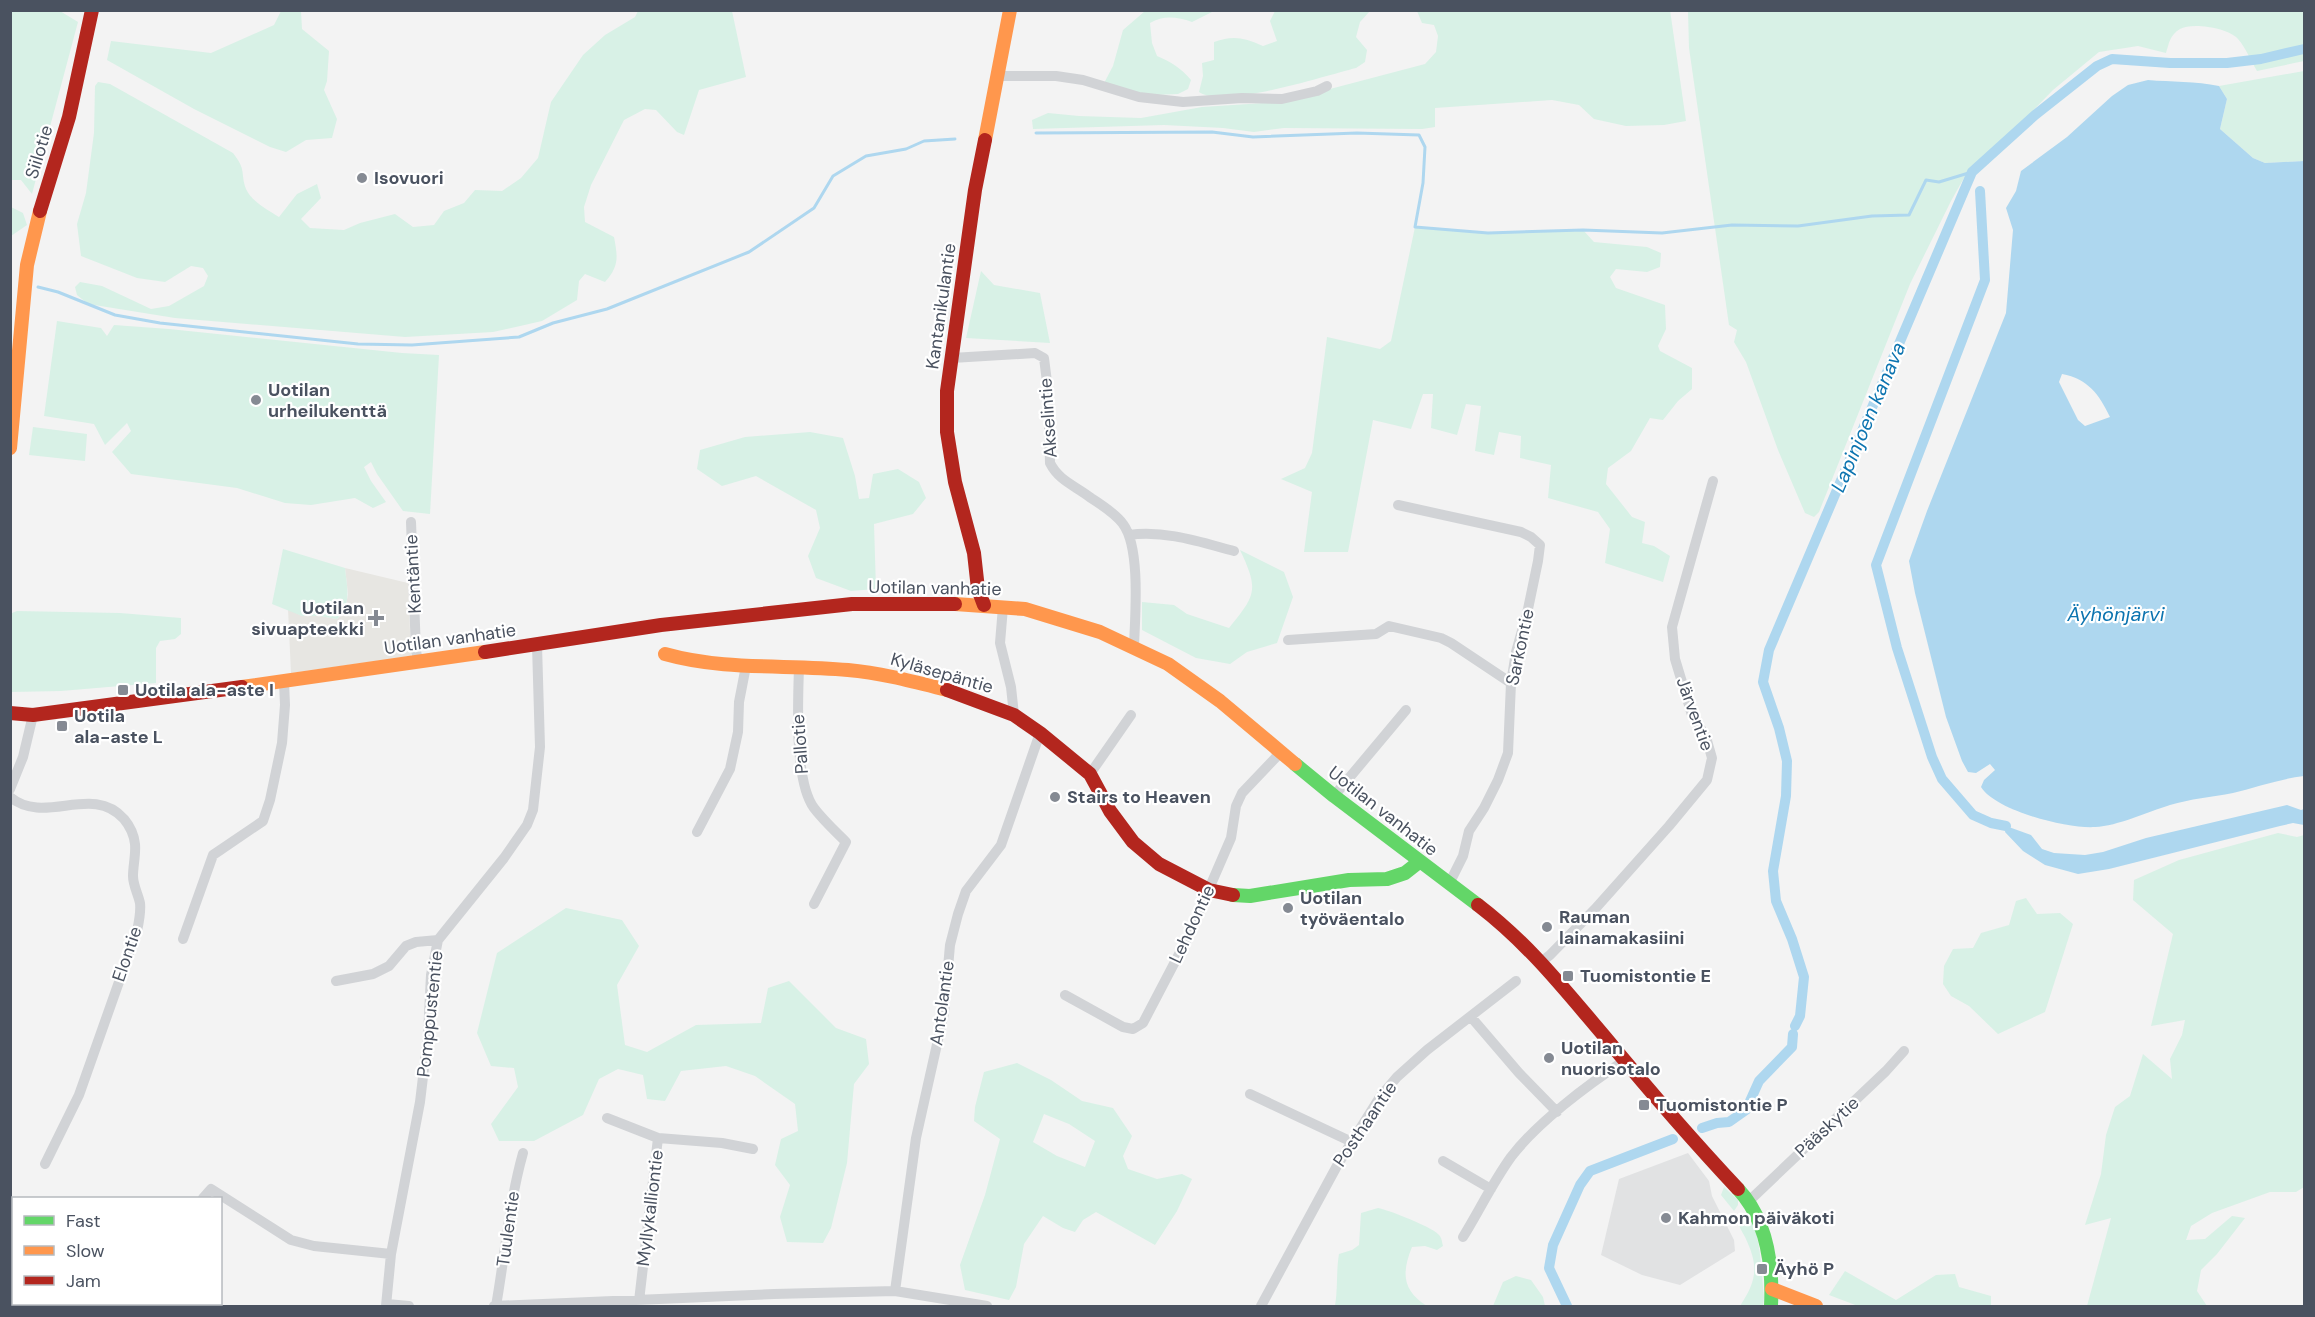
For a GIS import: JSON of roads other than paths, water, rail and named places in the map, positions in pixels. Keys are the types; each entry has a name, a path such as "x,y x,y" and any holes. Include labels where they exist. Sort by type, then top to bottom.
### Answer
{"main road":[{"name":"Siilotie","path":"10,448 27,265 39,213 69,117 92,10"},
{"name":"Kantanikulantie","path":"984,605 978,589 974,553 955,482 947,432 947,391 975,190 1010,10"},
{"name":"Uotilan vanhatie","path":"10,713 33,715 97,708 661,625 852,604 984,605 1025,609 1072,623 1134,646 1168,664 1220,701 1334,796 1508,928 1541,962 1686,1134 1749,1201 1765,1236 1772,1289 1771,1306"},
{"name":"Kyläsepäntie","path":"665,654 690,661 746,666 848,669 891,676 953,691 1014,716 1040,733 1090,774 1110,811 1133,842 1158,864 1209,890 1228,895 1250,896 1349,880 1387,879 1405,873 1419,861"},
{"path":"1772,1289 1815,1306"}],"street":[{"path":"997,76 1056,76 1083,80 1139,97 1183,102 1242,98 1282,99 1317,91 1327,86"},
{"name":"Akselintie","path":"952,358 1035,353 1044,358 1048,390 1050,463 1055,474 1091,497 1123,523 1129,535"},
{"name":"Järventie","path":"1541,962 1551,955 1595,909 1707,780 1712,758 1706,737 1692,715 1675,659 1672,627 1713,481"},
{"name":"Sarkontie","path":"1398,505 1521,532 1540,545 1511,683 1508,753 1484,808 1468,831 1463,856 1449,884"},
{"name":"Kentäntie","path":"411,522 418,661"},
{"path":"1134,646 1136,609 1133,552 1129,535 1148,532 1178,536 1234,551"},
{"path":"1003,607 1000,643 1011,687 1014,716"},
{"path":"1288,640 1376,634 1389,626 1441,638 1511,683"},
{"name":"Pomppustentie","path":"386,1305 391,1254 420,1102 428,1035 430,984 438,940 504,858 533,810 540,747 537,645"},
{"path":"697,832 730,769 738,732 739,702 746,666"},
{"name":"Pallotie","path":"799,667 797,707 804,789 813,808 846,842 814,904"},
{"path":"183,939 213,855 263,821 270,800 282,743 284,682"},
{"path":"1334,796 1406,710"},
{"path":"10,789 24,756 33,715"},
{"path":"1090,774 1131,715"},
{"name":"Antolantie","path":"895,1291 916,1138 944,1013 950,945 958,914 966,891 1001,845 1040,733"},
{"name":"Lehdontie","path":"1065,995 1123,1027 1133,1029 1143,1023 1189,935 1209,890 1231,838 1236,806 1242,793 1281,752"},
{"name":"Elontie","path":"10,797 20,806 34,808 88,803 104,805 118,812 129,825 135,842 133,879 140,906 137,931 79,1095 45,1164"},
{"path":"336,981 373,974 389,966 406,946 416,942 438,940"},
{"name":"Posthaantie","path":"1261,1306 1296,1239 1380,1097 1397,1077 1516,981"},
{"path":"1471,1017 1519,1073 1557,1112"},
{"name":"Pääskytie","path":"1749,1201 1878,1079 1904,1051"},
{"path":"1463,1237 1511,1157 1557,1112 1624,1061"},
{"path":"1250,1094 1352,1142"},
{"path":"607,1118 658,1138"},
{"name":"Myllykalliontie","path":"639,1301 658,1138 713,1142 753,1149"},
{"name":"Tuulentie","path":"495,1306 508,1216 515,1180 524,1153"},
{"path":"1443,1161 1491,1189"},
{"path":"204,1197 211,1189 291,1240 314,1246 391,1254"},
{"path":"495,1306 895,1291 987,1306"},
{"path":"386,1305 409,1306"}],"water":[{"name":"Äyhönjärvi","path":"2148,80 2219,86 2227,99 2220,129 2253,158 2265,163 2304,161 2304,776 2178,803 2113,824 2083,827 2034,817 2001,804 1989,796 1981,787 1984,780 1995,770 1990,764 1976,773 1968,772 1946,717 1909,561 2006,313 2013,230 2006,208 2016,191 2021,171 2067,137 2112,96 2128,85","holes":["2062,374 2071,376 2092,389 2102,401 2110,417 2085,426 2078,420 2059,382"]},
{"path":"2287,805 2304,809 2304,825 2293,823 2109,869 2078,874 2045,865 2023,851 2005,832 2006,826 2031,835 2042,849 2054,853 2085,855 2103,852 2146,838"}],"waterway":[{"name":"Lapinjoen kanava","path":"1795,1026 1800,1016 1804,977 1792,939 1776,901 1773,871 1786,796 1787,761 1779,728 1763,682 1769,650 1972,172 2035,115 2097,66 2112,59 2170,63 2227,63 2261,59 2304,49"},
{"path":"1036,133 1212,132 1253,137 1357,133 1419,135 1425,147 1423,183 1415,227 1488,233 1583,230 1662,233 1732,225 1798,226 1872,216 1909,215 1926,180 1939,182 1972,172"},
{"path":"38,287 58,292 115,315 160,323 358,344 412,345 519,337 553,323 607,309 749,252 814,208 833,176 866,156 906,149 924,141 955,139"},
{"path":"1980,191 1985,280 1876,565 1897,648 1932,757 1942,779 1973,815 1991,823 2006,826"},
{"name":"Lapinjoen kanava","path":"1702,1128 1729,1122 1746,1110 1759,1081 1792,1047 1793,1034"},
{"name":"Lapinjoen kanava","path":"1567,1306 1549,1268 1553,1245 1580,1185 1590,1171 1673,1139"}],"place":[{"name":"Isovuori","path":"362,178"},
{"name":"Uotilan urheilukenttä","path":"256,400"},
{"name":"Uotilan sivuapteekki","path":"376,618"},
{"name":"Uotila ala-aste I","path":"123,690"},
{"name":"Uotila ala-aste L","path":"62,726"},
{"name":"Stairs to Heaven","path":"1055,797"},
{"name":"Uotilan työväentalo","path":"1288,908"},
{"name":"Rauman lainamakasiini","path":"1547,927"},
{"name":"Tuomistontie E","path":"1568,976"},
{"name":"Uotilan nuorisotalo","path":"1549,1058"},
{"name":"Tuomistontie P","path":"1644,1105"},
{"name":"Kahmon päiväkoti","path":"1666,1218"},
{"name":"Äyhö P","path":"1762,1269"}]}
